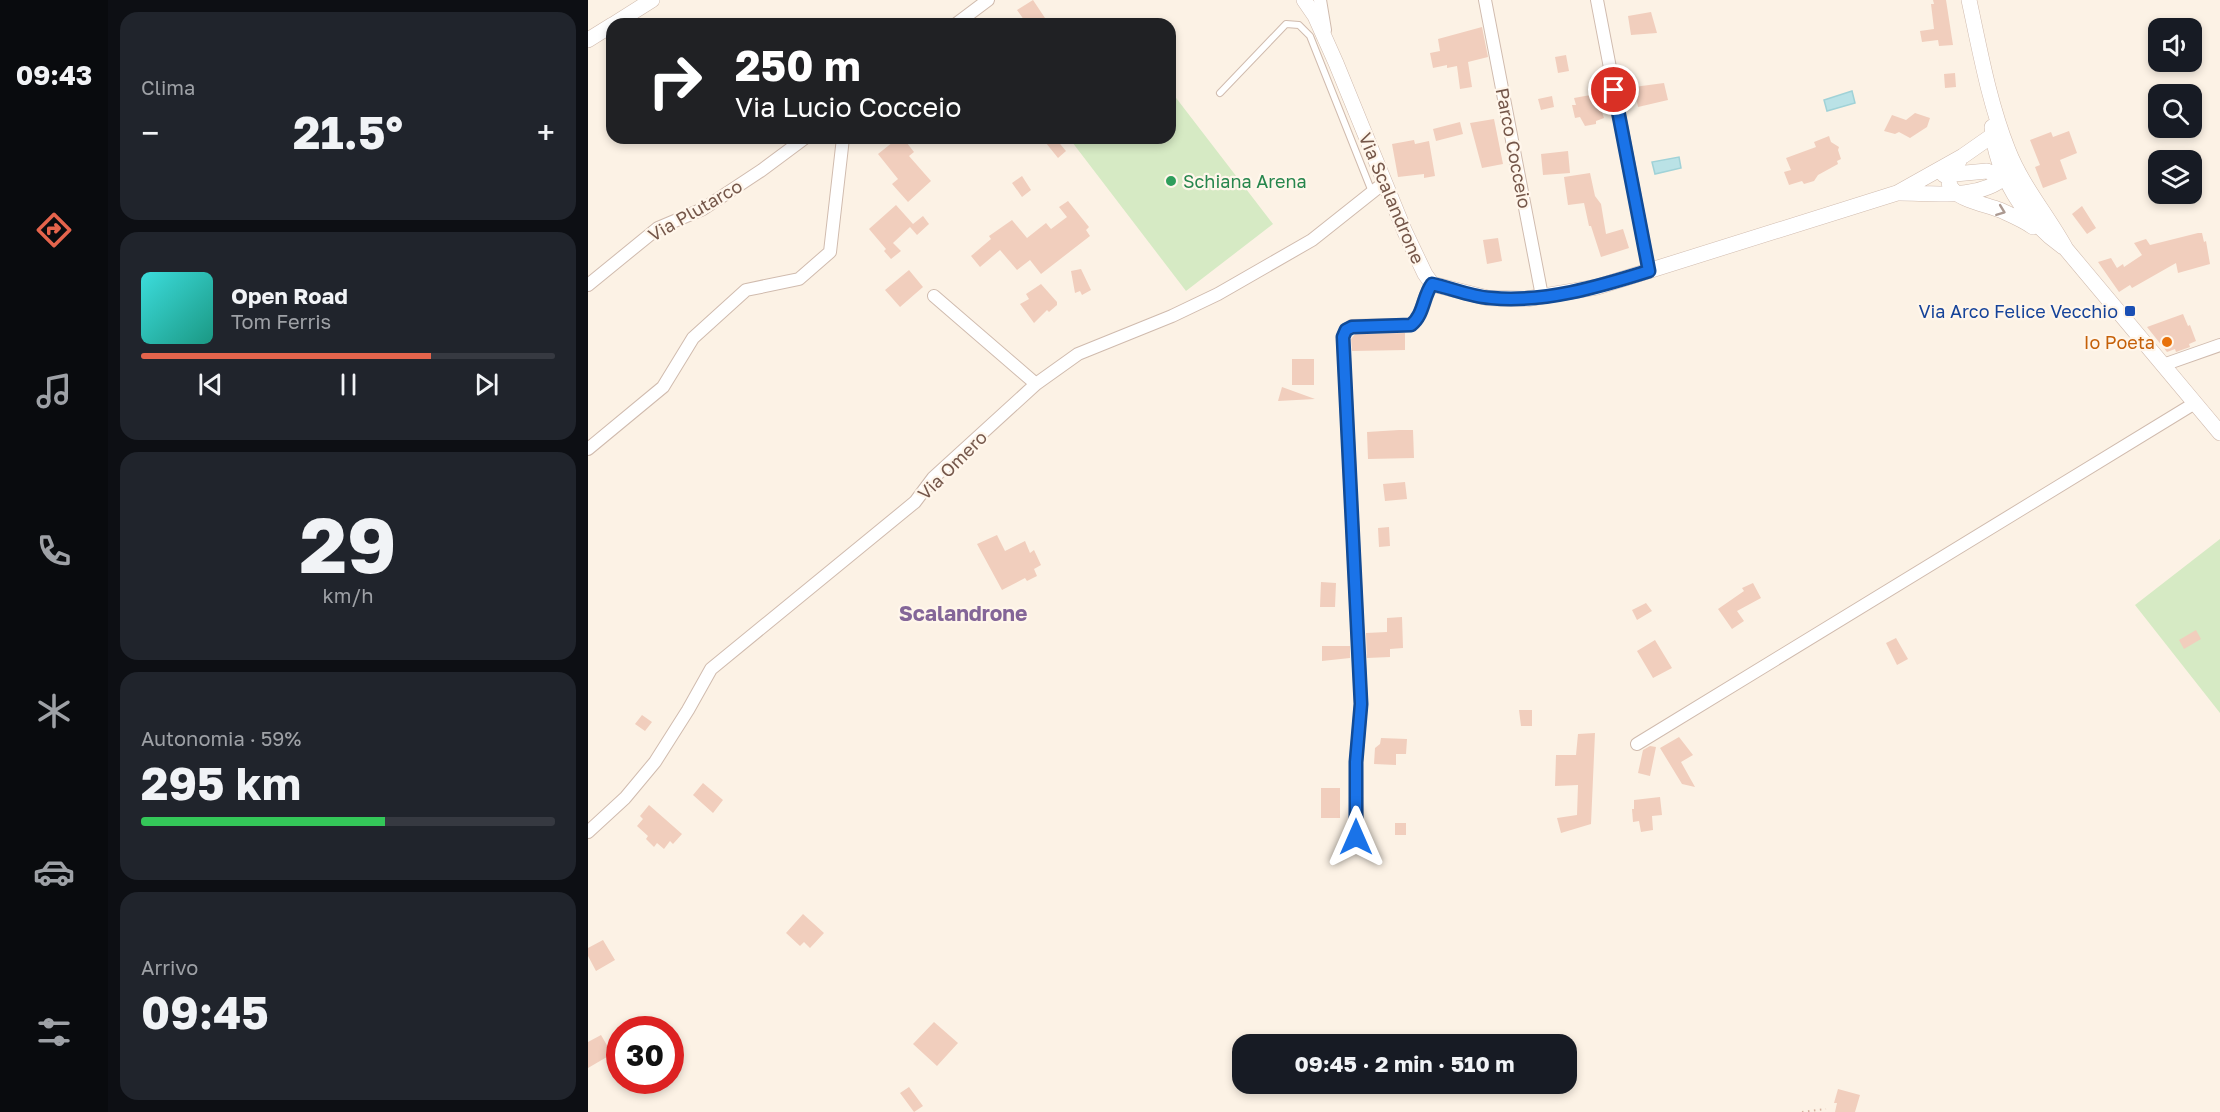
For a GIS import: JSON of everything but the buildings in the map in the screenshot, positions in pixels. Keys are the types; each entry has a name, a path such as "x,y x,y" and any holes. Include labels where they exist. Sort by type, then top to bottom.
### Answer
{"street":[{"path":"624,18 652,0"},
{"path":"964,18 988,0"},
{"name":"Via Scalandrone","path":"1304,0 1315,16 1328,46 1378,187 1432,284 1488,298 1526,299 1597,287 1897,192"},
{"path":"1320,0 1328,46"},
{"name":"Parco Cocceio","path":"1485,0 1542,296"},
{"path":"1597,0 1649,271"},
{"path":"1969,0 1992,109 2009,153 2037,204 2054,227 2066,249 2220,433"},
{"path":"588,40 606,29"},
{"path":"1992,109 1993,135 1998,160 2005,177 2026,212 2045,234"},
{"path":"1897,192 1923,180 1993,135"},
{"name":"Via Plutarco","path":"588,285 658,228 703,209 797,144"},
{"path":"588,449 663,387 693,338 746,290 799,279 830,252 842,144"},
{"path":"1897,192 1955,193 1989,188 2005,177 2009,153"},
{"path":"1963,156 1951,173 1949,183 1955,193 1970,201 2023,220 2066,249"},
{"path":"1923,180 1951,173 1987,171 2015,183 2037,204"},
{"name":"Via Omero","path":"588,832 625,798 655,762 711,669 915,502 933,478 1036,384 1078,354 1172,316 1218,294 1312,240 1378,187"},
{"path":"1356,837 1356,762 1361,704 1343,337 1346,330 1352,327 1411,325 1419,316 1428,289 1432,284"},
{"path":"934,296 1036,384"},
{"path":"2163,365 2220,345"},
{"path":"1637,744 2195,403"}],"lane":[{"path":"1220,93 1286,24 1299,25 1310,36 1378,187"}],"path":[{"path":"1802,1112 1826,1109"}],"green space":[{"name":"Schiana Arena","path":"1176,98 1273,224 1186,291 1074,144 1176,144"},
{"path":"2220,539 2220,713 2135,605"}],"water":[{"path":"1852,91 1855,103 1827,111 1824,100"},
{"path":"1679,157 1681,168 1655,174 1652,162"}],"place":[{"name":"Schiana Arena","path":"1171,181"},
{"name":"Via Arco Felice Vecchio","path":"2130,311"},
{"name":"Io Poeta","path":"2167,342"}],"district":[{"name":"Scalandrone","path":"963,613"}],"route":[{"path":"1356,837 1356,762 1361,704 1343,337 1346,330 1352,327 1411,325 1419,316 1428,289 1432,284 1488,298 1526,299 1597,287 1649,271 1614,90"}]}
